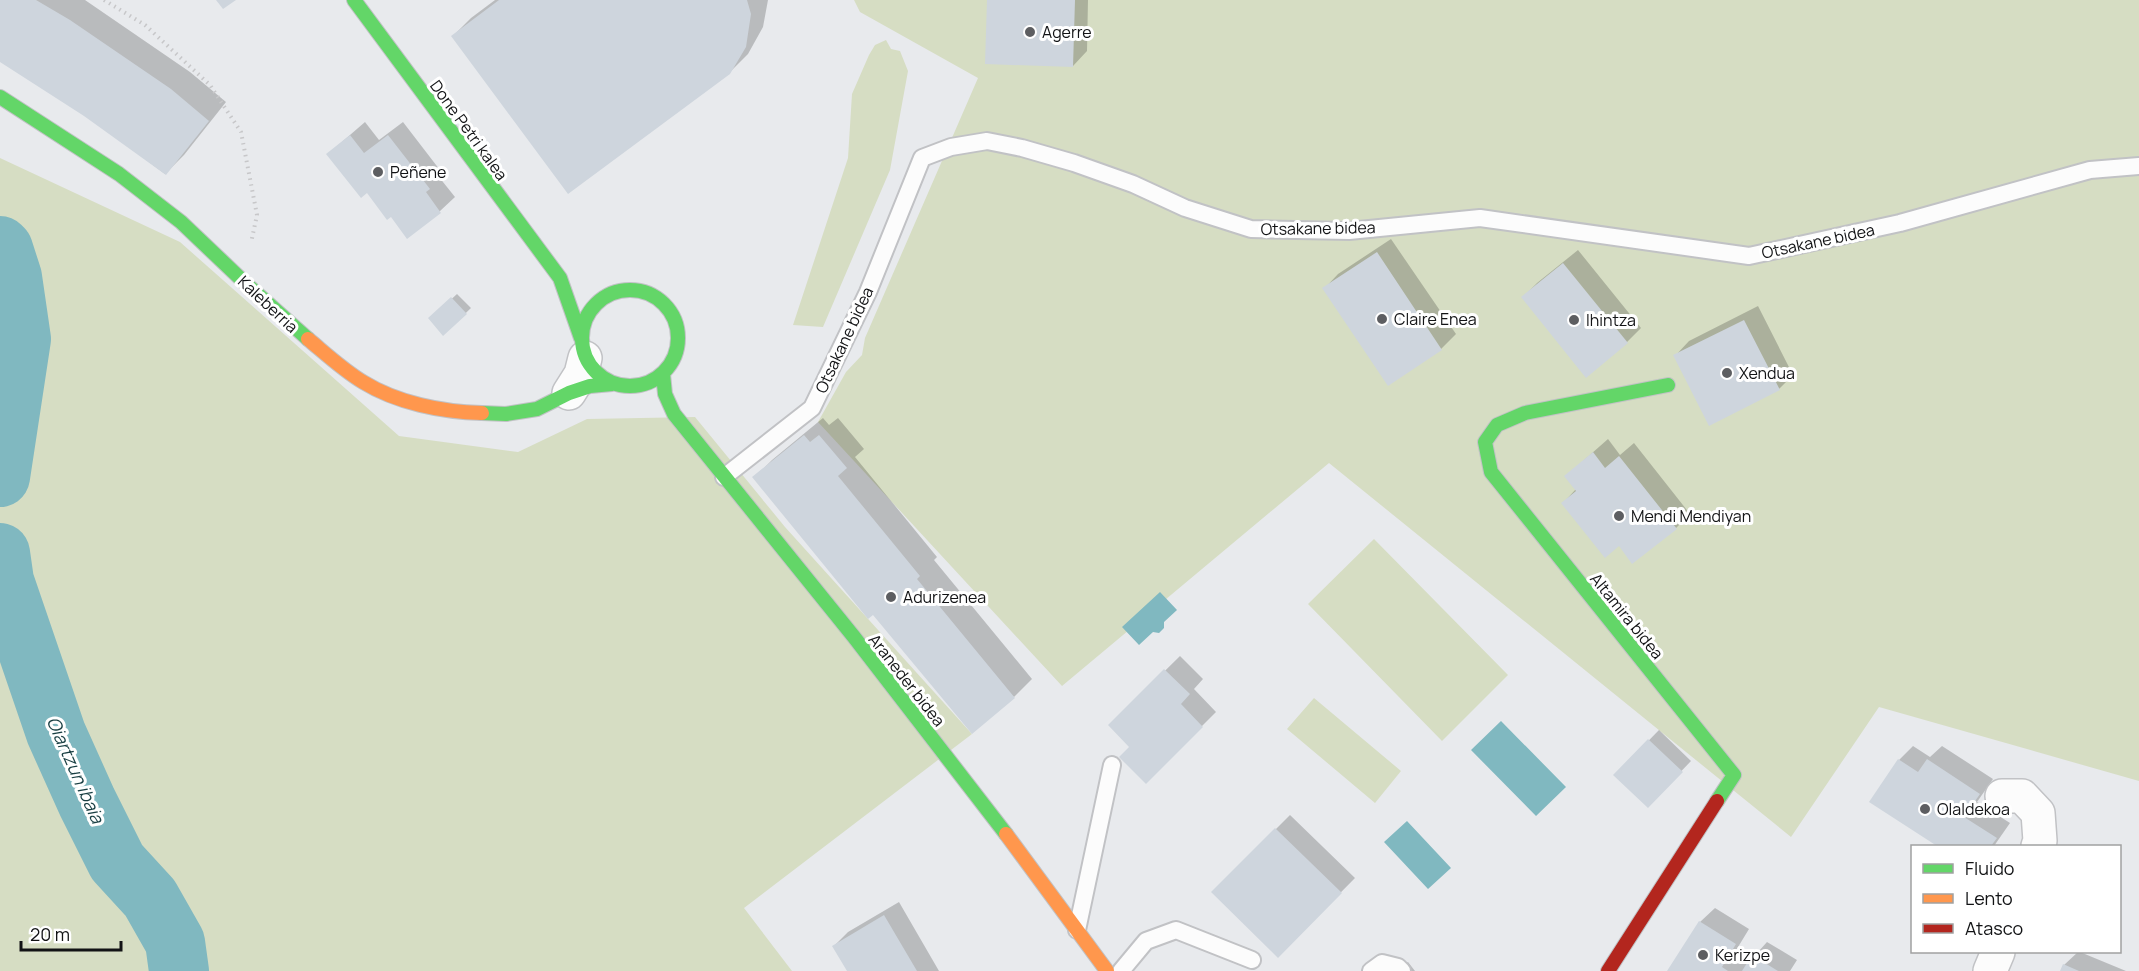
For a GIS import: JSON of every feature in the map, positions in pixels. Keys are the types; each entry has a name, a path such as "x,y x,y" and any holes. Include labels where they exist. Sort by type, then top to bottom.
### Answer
{"street":[{"name":"Done Petri kalea","path":"354,0 560,278 583,348"},
{"name":"Kaleberria","path":"0,98 119,174 181,222 333,362 364,383 395,397 428,407 460,412 506,414 537,409 569,393 590,386 612,384"},
{"path":"560,278 614,291 634,289 653,295 669,308 677,324 679,342 675,359 663,374 648,384 630,387 612,384 597,374 583,348"},
{"path":"569,393 581,374 585,318 597,302 614,291"},
{"name":"Araneder bidea","path":"663,374 665,394 674,414"},
{"name":"Altamira bidea","path":"1608,971 1734,775 1491,472 1485,442 1497,424 1525,413 1668,385"},
{"name":"Araneder bidea","path":"630,387 657,401 674,414 854,637 1107,971"},
{"path":"2002,796 2022,796 2038,813 2038,845"},
{"path":"1990,971 1997,953"}],"lane":[{"name":"Otsakane bidea","path":"724,477 812,408 868,292 922,158 951,147 987,141 1022,148 1074,163 1133,184 1185,208 1251,229 1349,231 1480,218 1749,256 1900,223 2090,170 2139,166"},
{"path":"1077,930 1112,765"},
{"path":"1121,971 1146,941 1176,930 1252,960"},
{"path":"1371,971 1382,963 1398,967 1401,971"}],"path":[{"path":"104,0 145,26 210,85 241,132 257,215 244,282"}],"green space":[{"path":"854,0 2139,0 2139,781 1879,707 1791,837 1329,463 1062,686 818,422 846,372 862,355 865,338 978,78 860,12"},
{"path":"886,40 891,49 900,51 908,71 890,170 823,327 793,325 848,158 852,94 875,45"},
{"path":"0,158 180,242 399,436 518,452 587,419 695,417 785,527 972,734 744,908 792,971 0,971"},
{"path":"1374,539 1508,675 1442,741 1308,604"},
{"path":"1314,698 1401,771 1375,803 1287,729"}],"water":[{"path":"1160,592 1177,610 1164,622 1164,628 1159,633 1153,632 1139,645 1122,627"},
{"path":"1501,721 1566,787 1536,816 1471,750"},
{"path":"1407,821 1451,868 1428,889 1384,842"}],"building":[{"path":"0,0 36,0 70,20 171,89 209,121 166,175 84,116 0,62"},
{"path":"216,0 236,0 223,9"},
{"path":"499,0 747,0 751,14 746,47 730,74 568,194 451,36"},
{"name":"Agerre","path":"987,0 1075,0 1073,67 985,64"},
{"name":"Peñene","path":"350,135 364,153 388,135 430,189 426,192 441,213 407,239 391,217 387,220 367,193 361,198 326,154"},
{"name":"Claire Enea","path":"1377,252 1442,350 1388,386 1322,288"},
{"name":"Ihintza","path":"1563,263 1628,343 1586,378 1521,297"},
{"path":"451,297 467,314 443,336 428,318"},
{"name":"Xendua","path":"1744,320 1780,390 1709,426 1673,355"},
{"name":"Adurizenea","path":"804,435 810,442 819,435 847,468 838,476 920,576 917,579 1015,698 972,734 873,615 868,619 752,477"},
{"name":"Mendi Mendiyan","path":"1593,452 1605,468 1619,456 1677,529 1632,564 1619,546 1605,558 1561,503 1576,491 1564,476"},
{"path":"1164,669 1190,694 1181,704 1203,727 1146,784 1119,757 1129,747 1108,725"},
{"path":"1648,739 1683,772 1648,808 1613,775"},
{"name":"Olaldekoa","path":"1898,759 1918,772 1927,759 1980,794 1964,817 1997,838 1992,845 1935,845 1869,802"},
{"path":"1275,828 1342,893 1278,958 1211,892"},
{"path":"884,915 917,971 847,971 832,946"},
{"name":"Kerizpe","path":"1699,921 1736,944 1722,967 1728,971 1667,971"},
{"name":"Kerizpe","path":"1752,955 1778,971 1742,971"},
{"path":"2063,964 2079,971 2060,971"}],"waterway":[{"name":"Oiartzun ibaia","path":"0,246 12,277 21,339 0,477"},
{"name":"Oiartzun ibaia","path":"0,553 4,581 56,733 117,862 150,898 175,942 179,971"}],"traffic: fast":[{"path":"354,0 560,278 581,338"},
{"path":"0,97 119,174 181,222 308,339"},
{"path":"621,290 639,290 657,298 670,311 678,329 678,338 675,357 657,378 639,386 621,386 603,378 590,365 582,347 582,329 590,311 603,298 621,290"},
{"path":"663,374 665,394 674,414 854,637 1006,834"},
{"path":"482,413 506,414 537,409 569,393 590,386 612,384"},
{"path":"1668,385 1525,413 1497,425 1485,442 1491,472 1734,775 1717,801"}],"traffic: slow":[{"path":"308,339 356,377 390,396 451,411 482,413"},
{"path":"1006,834 1107,971"}],"traffic: jam":[{"path":"1608,971 1717,801"}],"place":[{"name":"Agerre","path":"1030,32"},
{"name":"Peñene","path":"378,172"},
{"name":"Claire Enea","path":"1382,319"},
{"name":"Ihintza","path":"1574,320"},
{"name":"Xendua","path":"1727,373"},
{"name":"Mendi Mendiyan","path":"1619,516"},
{"name":"Adurizenea","path":"891,597"},
{"name":"Olaldekoa","path":"1925,809"},
{"name":"Kerizpe","path":"1703,955"}]}
